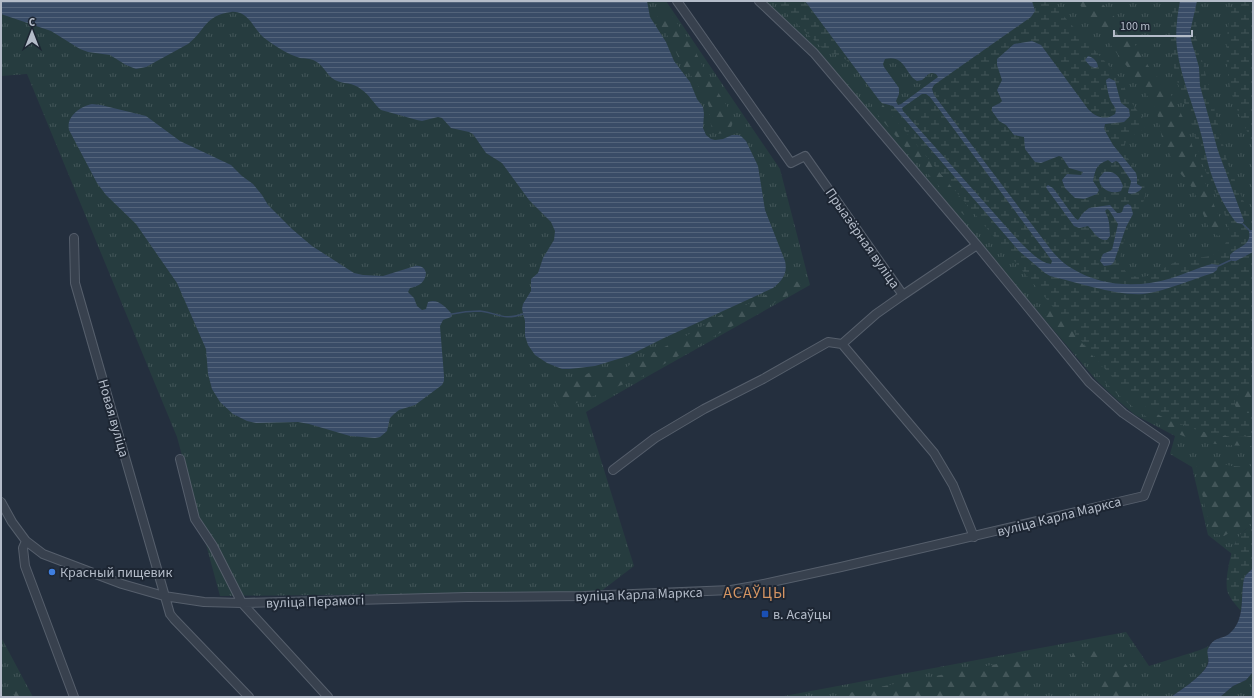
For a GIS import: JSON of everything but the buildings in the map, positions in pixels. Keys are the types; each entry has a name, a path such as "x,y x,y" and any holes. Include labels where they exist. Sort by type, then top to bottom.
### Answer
{"street":[{"name":"Прыазёрная вуліца","path":"677,1 791,163 805,156 903,295 876,314 842,344"},
{"path":"759,1 814,53 977,245 903,295"},
{"name":"Новая вуліца","path":"74,238 75,283 164,596"},
{"name":"вуліца Карла Маркса","path":"467,597 598,596 731,590 834,569 1144,496 1165,442 1123,413 1089,382 977,245"},
{"path":"613,470 655,438 704,409 763,379 828,342 842,344 934,453 953,485 974,537"},
{"path":"180,459 195,519 212,546 242,603 328,697"},
{"name":"вуліца Перамогі","path":"1,502 12,522 26,541 43,554 55,560 122,584 164,596 204,602 242,603 467,597"},
{"path":"26,541 23,548 25,566 74,697"},
{"path":"164,596 170,614 174,619 249,697"}],"green space":[{"path":"1,1 666,1 780,169 810,285 586,412 634,566 600,592 220,596 177,437 27,74 1,76"},
{"path":"765,1 1253,1 1253,525 1241,533 1232,554 1208,535 1192,467 1170,454 1175,436 1135,415 1096,380 818,52"},
{"path":"774,1 805,1 853,65 842,57 825,51"},
{"path":"1032,1 1048,1 1059,11 1120,78 1131,102 1145,121 1144,128 1127,140 1125,147 1129,160 1143,182 1145,191 1143,203 1130,223 1123,243 1120,258 1126,272 1137,277 1143,277 1155,273 1178,261 1210,256 1220,250 1228,237 1228,224 1223,209 1201,160 1191,122 1177,81 1171,50 1171,25 1174,1 1203,1 1197,25 1197,40 1228,164 1243,200 1253,217 1253,384 1244,388 1238,394 1235,401 1235,406 1237,411 1241,413 1253,412 1253,435 1240,437 1219,435 1189,427 1160,414 1147,406 1123,387 1111,376 879,100 902,108 1035,8"},
{"path":"1077,1 1100,1 1126,30 1149,67 1169,91 1188,129 1195,157 1216,210 1223,223 1224,232 1221,235 1218,236 1210,231 1193,189 1179,172 1174,163 1162,138 1157,112 1152,103 1135,77"},
{"path":"1234,1 1253,1 1253,143 1236,107 1228,77 1226,51 1228,26"},
{"path":"662,11 668,12 672,16 694,48 705,72 730,111 732,123 731,128 726,133 716,134 713,130 707,101 694,79 682,65 671,41 659,23 657,15"},
{"path":"873,100 879,100 970,209 970,215 964,215 961,212 877,114 872,106"},
{"path":"793,281 800,282 801,286 799,289 639,378 566,407 559,407 555,402 555,399 561,391 592,371 611,373 623,370 635,361 681,339 722,314 746,305"},
{"path":"1047,305 1052,306 1094,358 1109,374 1143,404 1161,416 1181,425 1229,436 1241,437 1253,435 1253,446 1207,443 1179,434 1153,421 1117,394 1107,384 1046,316 1043,309"},
{"path":"1253,384 1253,412 1243,413 1235,406 1236,397 1242,389"},
{"path":"1203,458 1209,458 1230,466 1253,466 1253,519 1224,536 1216,534 1210,526 1208,519 1196,468 1198,462"},
{"path":"1253,525 1253,568 1246,575 1244,580 1241,611 1227,590 1228,572 1237,539 1244,531"},
{"path":"1126,632 1149,666 1209,646 1207,665 1197,678 1171,697 779,697"},
{"path":"1,637 33,697 1,697"},
{"path":"1091,645 1096,645 1104,652 1103,658 1100,661 1096,663 1077,663 1071,660 1074,653"},
{"path":"1021,661 1027,664 1033,672 1033,677 1029,687 1022,697 828,697 1007,662"},
{"path":"1122,663 1124,663 1128,668 1132,697 1100,697 1100,687 1103,680"},
{"path":"1253,672 1253,697 1220,697 1233,686 1246,680"},
{"path":"19,686 24,688 28,697 14,697 16,688"}],"water":[{"path":"1,1 647,1 650,17 666,42 674,61 690,82 697,99 703,107 703,128 706,135 715,140 723,139 732,135 738,135 746,141 758,166 765,210 785,261 786,269 784,276 782,280 773,288 628,356 595,366 562,369 547,363 535,355 528,345 525,336 525,321 522,309 523,304 531,291 531,279 538,273 543,258 554,240 555,231 551,222 529,200 502,163 486,153 473,134 451,128 442,118 438,117 422,121 381,110 365,92 352,84 335,80 317,62 311,59 300,58 285,52 271,43 259,33 250,20 237,12 216,16 206,24 188,44 146,67 136,69 126,65 110,55 88,52 80,49 51,31 1,14"},
{"path":"805,1 1032,1 1035,11 1031,17 934,85 932,89 934,95 1052,251 1070,267 1096,279 1121,284 1160,281 1212,264 1218,265 1217,270 1213,273 1169,288 1143,294 1109,291 1050,276 1019,251 893,106 882,103","holes":["885,59 897,59 917,81 922,80 931,73 936,74 938,77 898,105 896,101 899,94 899,88 884,67 883,64","922,94 926,94 930,97 1047,254 1052,261 1051,264 1042,261 1019,241 903,111 902,108"]},
{"path":"1180,1 1197,1 1190,32 1199,67 1200,86 1218,151 1244,221 1242,224 1237,223 1232,217 1222,200 1214,181 1181,71 1176,37"},
{"path":"1032,41 1041,45 1088,109 1097,116 1104,118 1115,114 1116,110 1110,98 1106,80 1109,78 1115,81 1121,103 1129,109 1130,116 1124,122 1105,124 1104,129 1113,145 1136,173 1137,184 1142,187 1138,192 1132,194 1128,193 1131,180 1118,162 1116,161 1112,163 1108,160 1099,165 1095,173 1093,181 1099,190 1097,194 1084,199 1075,198 1065,188 1062,180 1067,174 1081,175 1083,172 1069,168 1062,157 1059,156 1041,163 1035,162 1025,149 1024,137 1014,135 1006,125 999,121 992,111 992,107 1002,101 997,90 1002,80 997,65 997,59 1014,44"},
{"path":"1088,56 1095,60 1098,67 1095,68 1090,66 1085,60"},
{"path":"92,104 146,116 180,141 231,165 253,184 268,205 292,229 312,246 354,273 383,276 415,266 422,267 426,273 423,282 410,288 408,292 414,298 417,306 422,310 426,309 428,302 435,301 442,304 452,314 451,317 443,320 440,326 444,376 442,385 415,405 399,410 390,418 387,431 380,437 375,438 350,436 298,422 256,423 247,421 233,414 220,402 212,389 208,374 206,349 177,283 136,224 106,195 97,183 69,130 70,121 74,113 87,105"},
{"path":"1104,172 1114,173 1119,177 1123,186 1121,191 1110,192 1103,188 1099,178"},
{"path":"1048,185 1053,188 1078,220 1089,208 1110,205 1117,213 1120,213 1122,212 1124,206 1128,204 1131,206 1133,214 1126,227 1114,262 1111,265 1104,266 1100,261 1103,254 1112,250 1118,224 1109,210 1107,209 1105,211 1109,220 1110,236 1107,240 1104,240 1096,236 1088,226 1079,228 1074,226 1047,189 1046,187"},
{"path":"1253,230 1253,252 1236,261 1232,261 1230,259 1230,255 1246,243 1249,236 1249,231"},
{"path":"1253,568 1253,672 1246,680 1233,686 1220,697 1171,697 1202,673 1208,664 1207,653 1211,644 1229,634 1238,622 1244,579"}],"waterway":[{"path":"1243,224 1250,231"},
{"path":"1216,267 1231,260"},
{"path":"452,314 480,311 505,317 523,314"}],"place":[{"name":"Красный пищевик","path":"52,572"},
{"name":"в. Асаўцы","path":"765,614"}],"district":[{"name":"АСАЎЦЫ","path":"755,592"}]}
